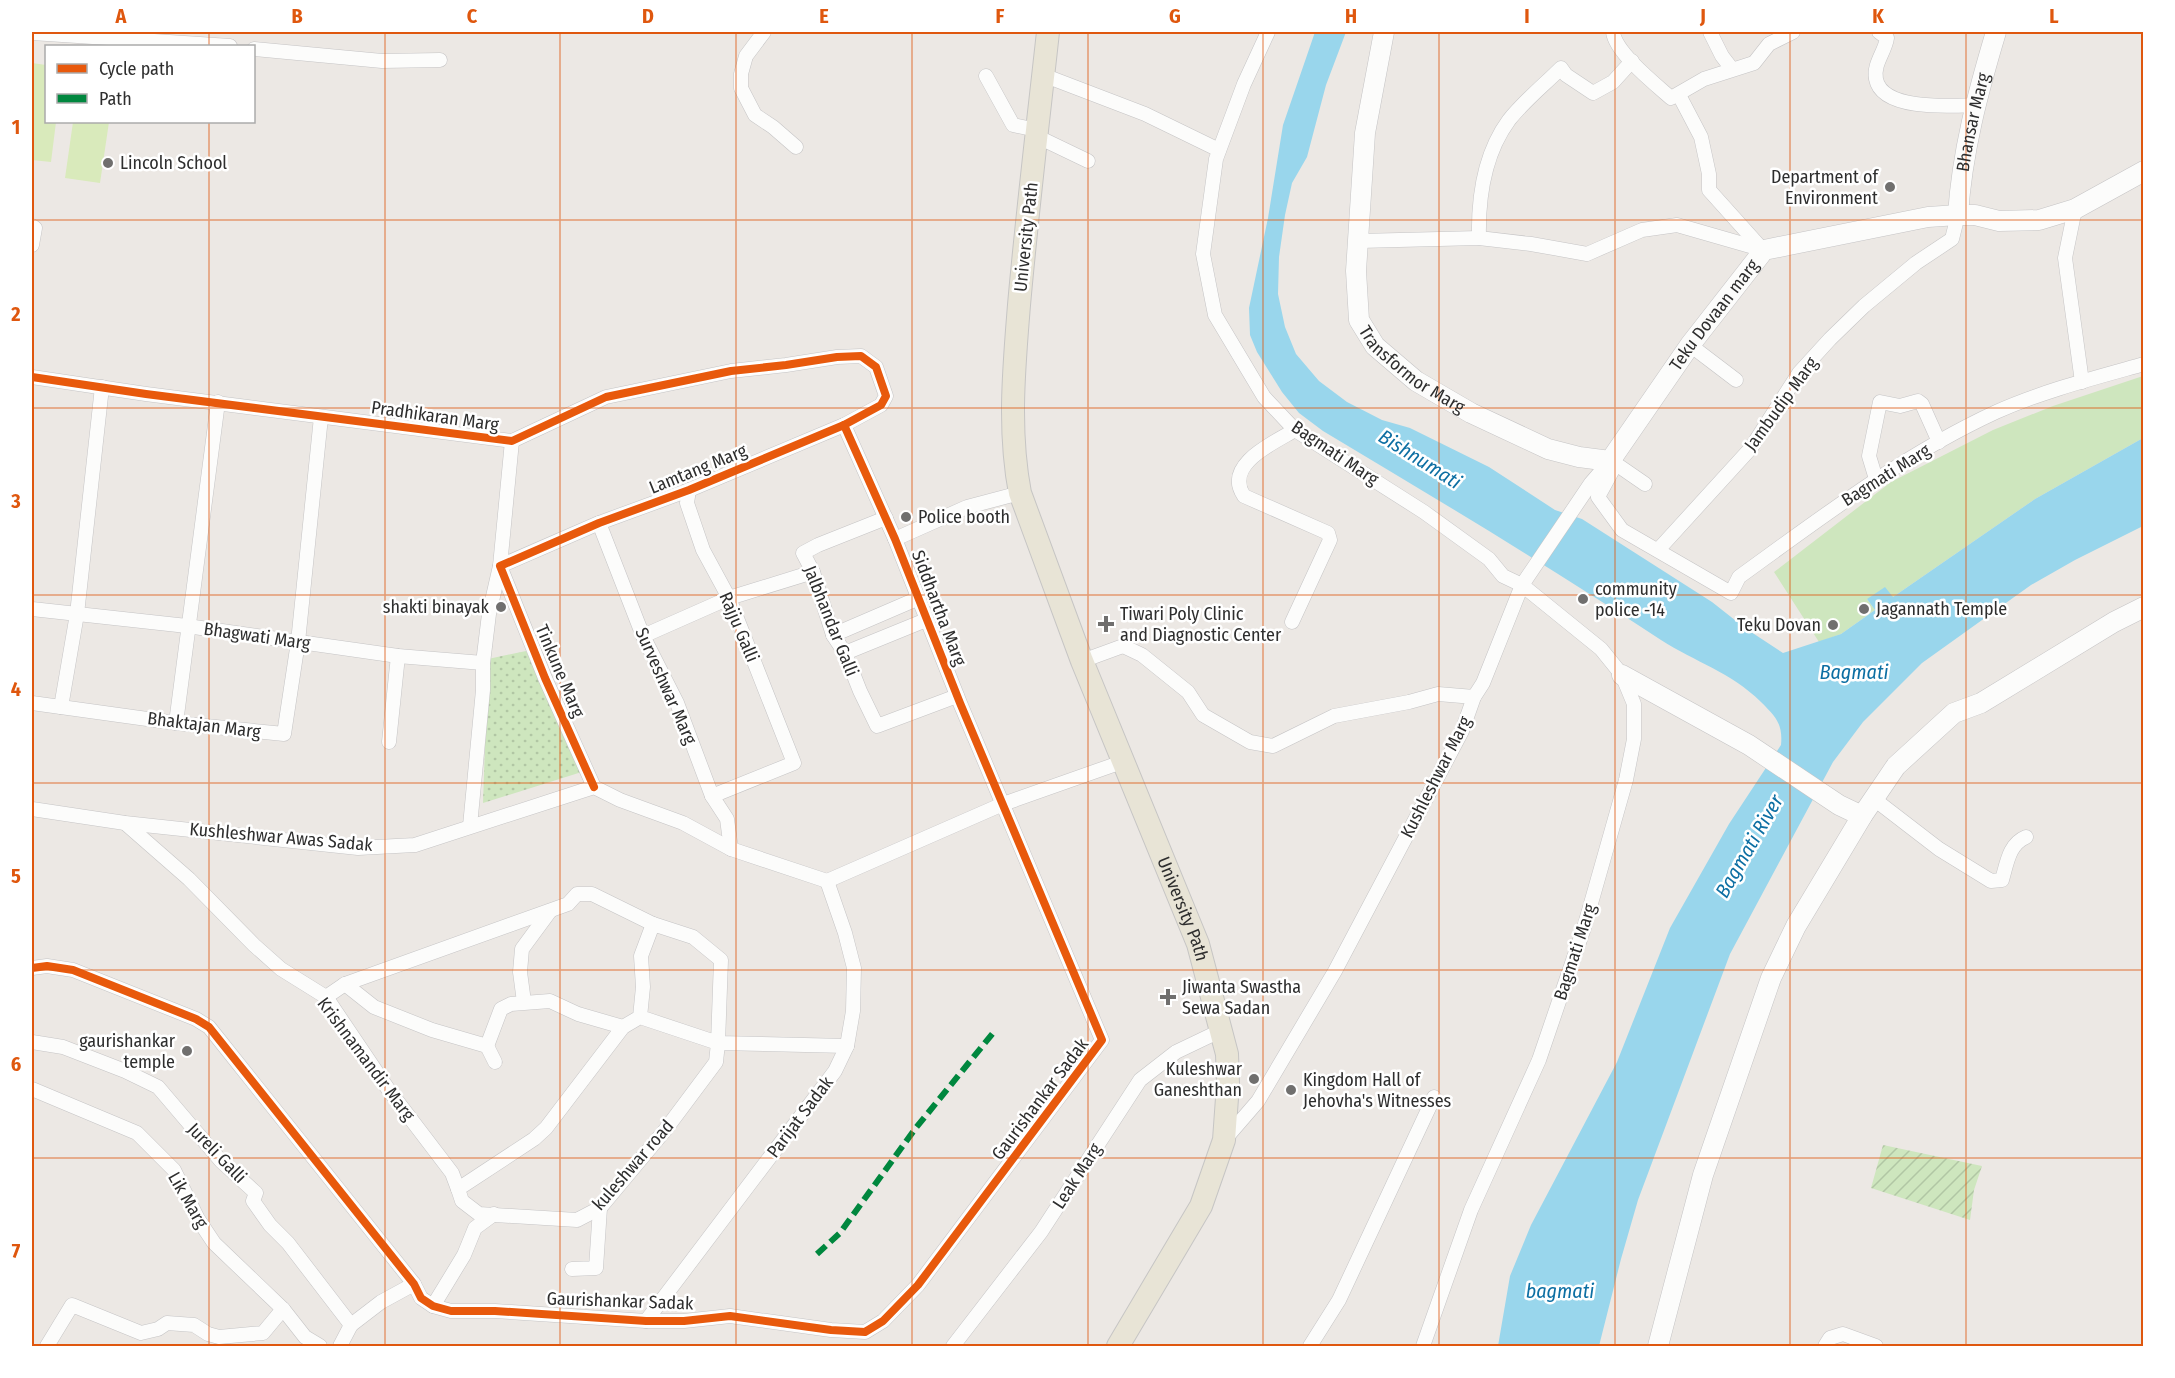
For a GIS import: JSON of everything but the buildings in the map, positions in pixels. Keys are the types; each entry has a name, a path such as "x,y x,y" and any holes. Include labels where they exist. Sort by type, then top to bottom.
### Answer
{"main road":[{"name":"University Path","path":"1048,32 1025,236 1013,386 1013,442 1020,493 1082,661 1198,944 1227,1054 1228,1084 1224,1140 1201,1206 1118,1347"},
{"name":"Transformor Marg","path":"1384,32 1365,133 1356,271 1359,320 1375,346 1416,381 1471,413 1548,449 1613,463"},
{"name":"Bhansar Marg","path":"1958,215 1959,187 1975,105 1996,32"},
{"name":"Teku Dovaan marg","path":"1613,463 1690,345 1764,250 1928,217 1975,215 1999,221 2039,219 2076,209 2144,171"},
{"path":"1658,1347 1703,1175 1771,978 1796,926 1862,816 1896,766 1954,713 1981,703 2142,612"},
{"path":"1622,675 1749,745 1839,805 1862,816"}],"street":[{"path":"764,32 746,56 741,74 741,88 755,115 796,147"},
{"name":"Bagmati Marg","path":"1268,32 1244,84 1219,150 1203,254 1215,315 1264,397 1295,430 1424,512 1489,559 1503,576 1522,585 1601,649 1622,675 1634,704 1634,739 1626,780 1584,928 1539,1060 1471,1210 1423,1347"},
{"path":"1613,32 1614,39 1632,61 1671,98 1704,79 1754,63 1769,44 1793,32"},
{"path":"1710,32 1722,56 1732,69"},
{"path":"1880,32 1887,38 1877,69 1876,80 1883,92 1902,101 1932,105 1975,105"},
{"path":"32,33 206,38 227,45"},
{"path":"255,49 382,61 440,60"},
{"path":"1479,238 1478,207 1487,165 1497,138 1511,118 1562,68 1566,75 1593,93 1613,82 1632,61"},
{"path":"1043,75 1145,114 1219,150"},
{"path":"986,76 1013,125 1037,133 1088,161"},
{"path":"1679,95 1701,137 1709,190 1764,250"},
{"path":"2076,209 2065,258 2082,382"},
{"name":"Jambudip Marg","path":"1658,550 1751,448 1799,373 1864,306 1916,262 1952,239 1958,215"},
{"path":"1359,242 1479,238 1587,254 1642,230 1677,225 1764,250"},
{"path":"32,226 35,228 32,244"},
{"path":"1690,345 1737,380"},
{"name":"Pradhikaran Marg","path":"32,377 512,441 606,397 732,371 861,356 876,367 880,382"},
{"name":"Bagmati Marg","path":"1658,550 1731,593 1739,577 1876,479 1939,441 2006,408 2055,389 2144,364"},
{"name":"Lamtang Marg","path":"500,567 599,523 689,490 844,425 881,405 886,396 880,382"},
{"path":"61,707 77,614 102,387"},
{"path":"1876,479 1869,456 1880,402 1900,406 1918,401 1922,404 1939,441"},
{"path":"176,723 187,626 219,402"},
{"path":"298,642 321,417"},
{"name":"Siddhartha Marg","path":"844,425 896,539 926,621 1003,804"},
{"path":"1292,622 1330,540 1328,533 1244,496 1238,487 1238,477 1253,456 1295,430"},
{"name":"Tinkune Marg","path":"470,826 483,690 483,663 489,614 500,567 512,441"},
{"path":"1645,484 1613,463 1599,493 1599,501 1622,530 1658,550"},
{"name":"Teku Dovaan marg","path":"1522,585 1592,483 1613,463"},
{"name":"Rajju Galli","path":"689,490 687,503 703,550 729,598 794,763 712,796"},
{"path":"896,539 967,507 1020,493"},
{"name":"Jalbhandar Galli","path":"886,518 803,553 813,572 833,635 845,653 877,726 957,696"},
{"name":"Surveshwar Marg","path":"599,523 643,636 677,703 712,796 727,819 731,849"},
{"name":"Tinkune Marg","path":"500,567 545,678 594,787"},
{"path":"643,636 729,598 813,572"},
{"path":"1474,697 1483,683 1522,585"},
{"path":"833,635 919,598"},
{"name":"Bhagwati Marg","path":"32,609 187,626 398,656 483,663"},
{"path":"845,653 926,621"},
{"name":"Bhaktajan Marg","path":"32,703 176,723 284,734 298,642"},
{"name":"Kushleshwar Marg","path":"1082,661 1123,646 1142,655 1188,692 1203,715 1250,742 1273,746 1334,716 1410,702 1438,693 1474,697 1462,732 1335,971 1258,1101 1224,1140"},
{"path":"389,742 398,656"},
{"path":"594,787 620,800 683,823 731,849 827,881 1003,804 1122,762"},
{"name":"Kushleshwar Awas Sadak","path":"32,809 125,823 358,848 415,845 594,787"},
{"path":"1874,799 1939,849 1991,881 2002,880 2012,848 2019,840 2026,837"},
{"name":"Gaurishankar Sadak","path":"433,1306 451,1311 495,1311 645,1321 684,1321 730,1316 831,1330 865,1332 884,1321 918,1285 1102,1041 1003,804"},
{"name":"Krishnamandir Marg","path":"125,823 189,879 281,969 326,998 388,1089 452,1173 458,1189"},
{"name":"Parijat Sadak","path":"645,1321 835,1071 847,1046 853,1011 854,968 827,881"},
{"path":"326,998 345,984 550,911 568,904 578,894 592,894 653,924 641,957 644,987 640,1017"},
{"path":"524,1002 520,972 522,949 550,911"},
{"name":"kuleshwar road","path":"458,1189 462,1201 479,1214 578,1220 600,1208 666,1129 716,1062 721,960 693,937 653,924"},
{"path":"32,968 46,966 73,970 196,1019 209,1027 414,1284 421,1298 433,1306 464,1255 475,1228 494,1214"},
{"path":"345,984 374,1007 432,1030 487,1046 495,1062"},
{"path":"487,1046 501,1009 511,1004 524,1002 550,1001 578,1014 623,1026"},
{"path":"458,1189 534,1139 546,1128 623,1026 640,1017 718,1043 847,1046"},
{"name":"Leak Marg","path":"953,1347 1041,1232 1140,1080 1176,1052 1222,1030"},
{"name":"Jureli Galli","path":"32,1042 63,1047 158,1087 221,1161 256,1193 253,1201 270,1225 288,1244 351,1325"},
{"name":"Lik Marg","path":"32,1089 137,1133 174,1170 198,1219 214,1243 283,1309 306,1337 320,1347"},
{"path":"1310,1347 1339,1300 1434,1097"},
{"path":"572,1269 596,1268 600,1208"},
{"path":"340,1347 351,1325 381,1302 414,1284"},
{"path":"47,1347 72,1305 141,1333 158,1329 166,1323 194,1325 218,1342 263,1333 283,1309"},
{"path":"1825,1347 1830,1338 1844,1334 1876,1347"}],"green space":[{"path":"32,63 45,65 45,123 56,123 51,162 32,160"},
{"path":"73,123 109,123 100,183 65,178"},
{"path":"2143,376 2143,438 2035,499 1893,597 1867,599 1875,610 1841,634 1819,642 1774,572 1891,482 1993,430 2053,406"},
{"path":"526,651 588,770 483,803 488,659"},
{"path":"1883,1145 1982,1166 1974,1190 1970,1220 1871,1188"}],"water":[{"path":"1315,32 1346,32 1326,85 1307,157 1292,183 1285,215 1279,257 1278,294 1285,327 1296,354 1319,381 1347,402 1382,420 1410,428 1489,467 1555,510 1582,519 1712,602 1745,628 1783,653 1841,634 1875,610 1867,599 1885,587 1893,597 2035,499 2143,438 2143,526 2031,585 1922,663 1863,722 1833,762 1730,954 1638,1200 1599,1346 1498,1346 1510,1276 1531,1225 1617,1062 1670,928 1729,824 1781,745 1780,726 1771,712 1738,683 1674,648 1451,508 1323,431 1299,413 1282,392 1257,352 1250,335 1249,308 1268,218 1283,125"}],"marked path":[{"path":"817,1254 840,1233 915,1129 993,1033"}],"cycle path":[{"path":"32,377 512,441 606,397 731,371 861,356 876,367 886,396 881,405 844,425 689,490 599,523 500,566 545,678 594,787"},
{"path":"32,968 47,966 73,970 196,1019 209,1027 414,1284 421,1298 433,1306 451,1311 495,1311 646,1321 684,1321 730,1316 831,1330 865,1332 883,1321 918,1285 1102,1040 960,703 895,539 844,425"}],"place":[{"name":"Lincoln School","path":"108,163"},
{"name":"Department of Environment","path":"1890,187"},
{"name":"Police booth","path":"906,517"},
{"name":"community police -14","path":"1583,599"},
{"name":"shakti binayak","path":"501,607"},
{"name":"Jagannath Temple","path":"1864,609"},
{"name":"Tiwari Poly Clinic and Diagnostic Center","path":"1106,624"},
{"name":"Teku Dovan","path":"1833,625"},
{"name":"Jiwanta Swastha Sewa Sadan","path":"1168,997"},
{"name":"gaurishankar temple","path":"187,1051"},
{"name":"Kuleshwar Ganeshthan","path":"1254,1079"},
{"name":"Kingdom Hall of Jehovha's Witnesses","path":"1291,1090"}],"water label":[{"name":"Bishnumati","path":"1420,459"},
{"name":"Bagmati","path":"1854,672"},
{"name":"Bagmati River","path":"1749,846"},
{"name":"bagmati","path":"1560,1291"}]}
